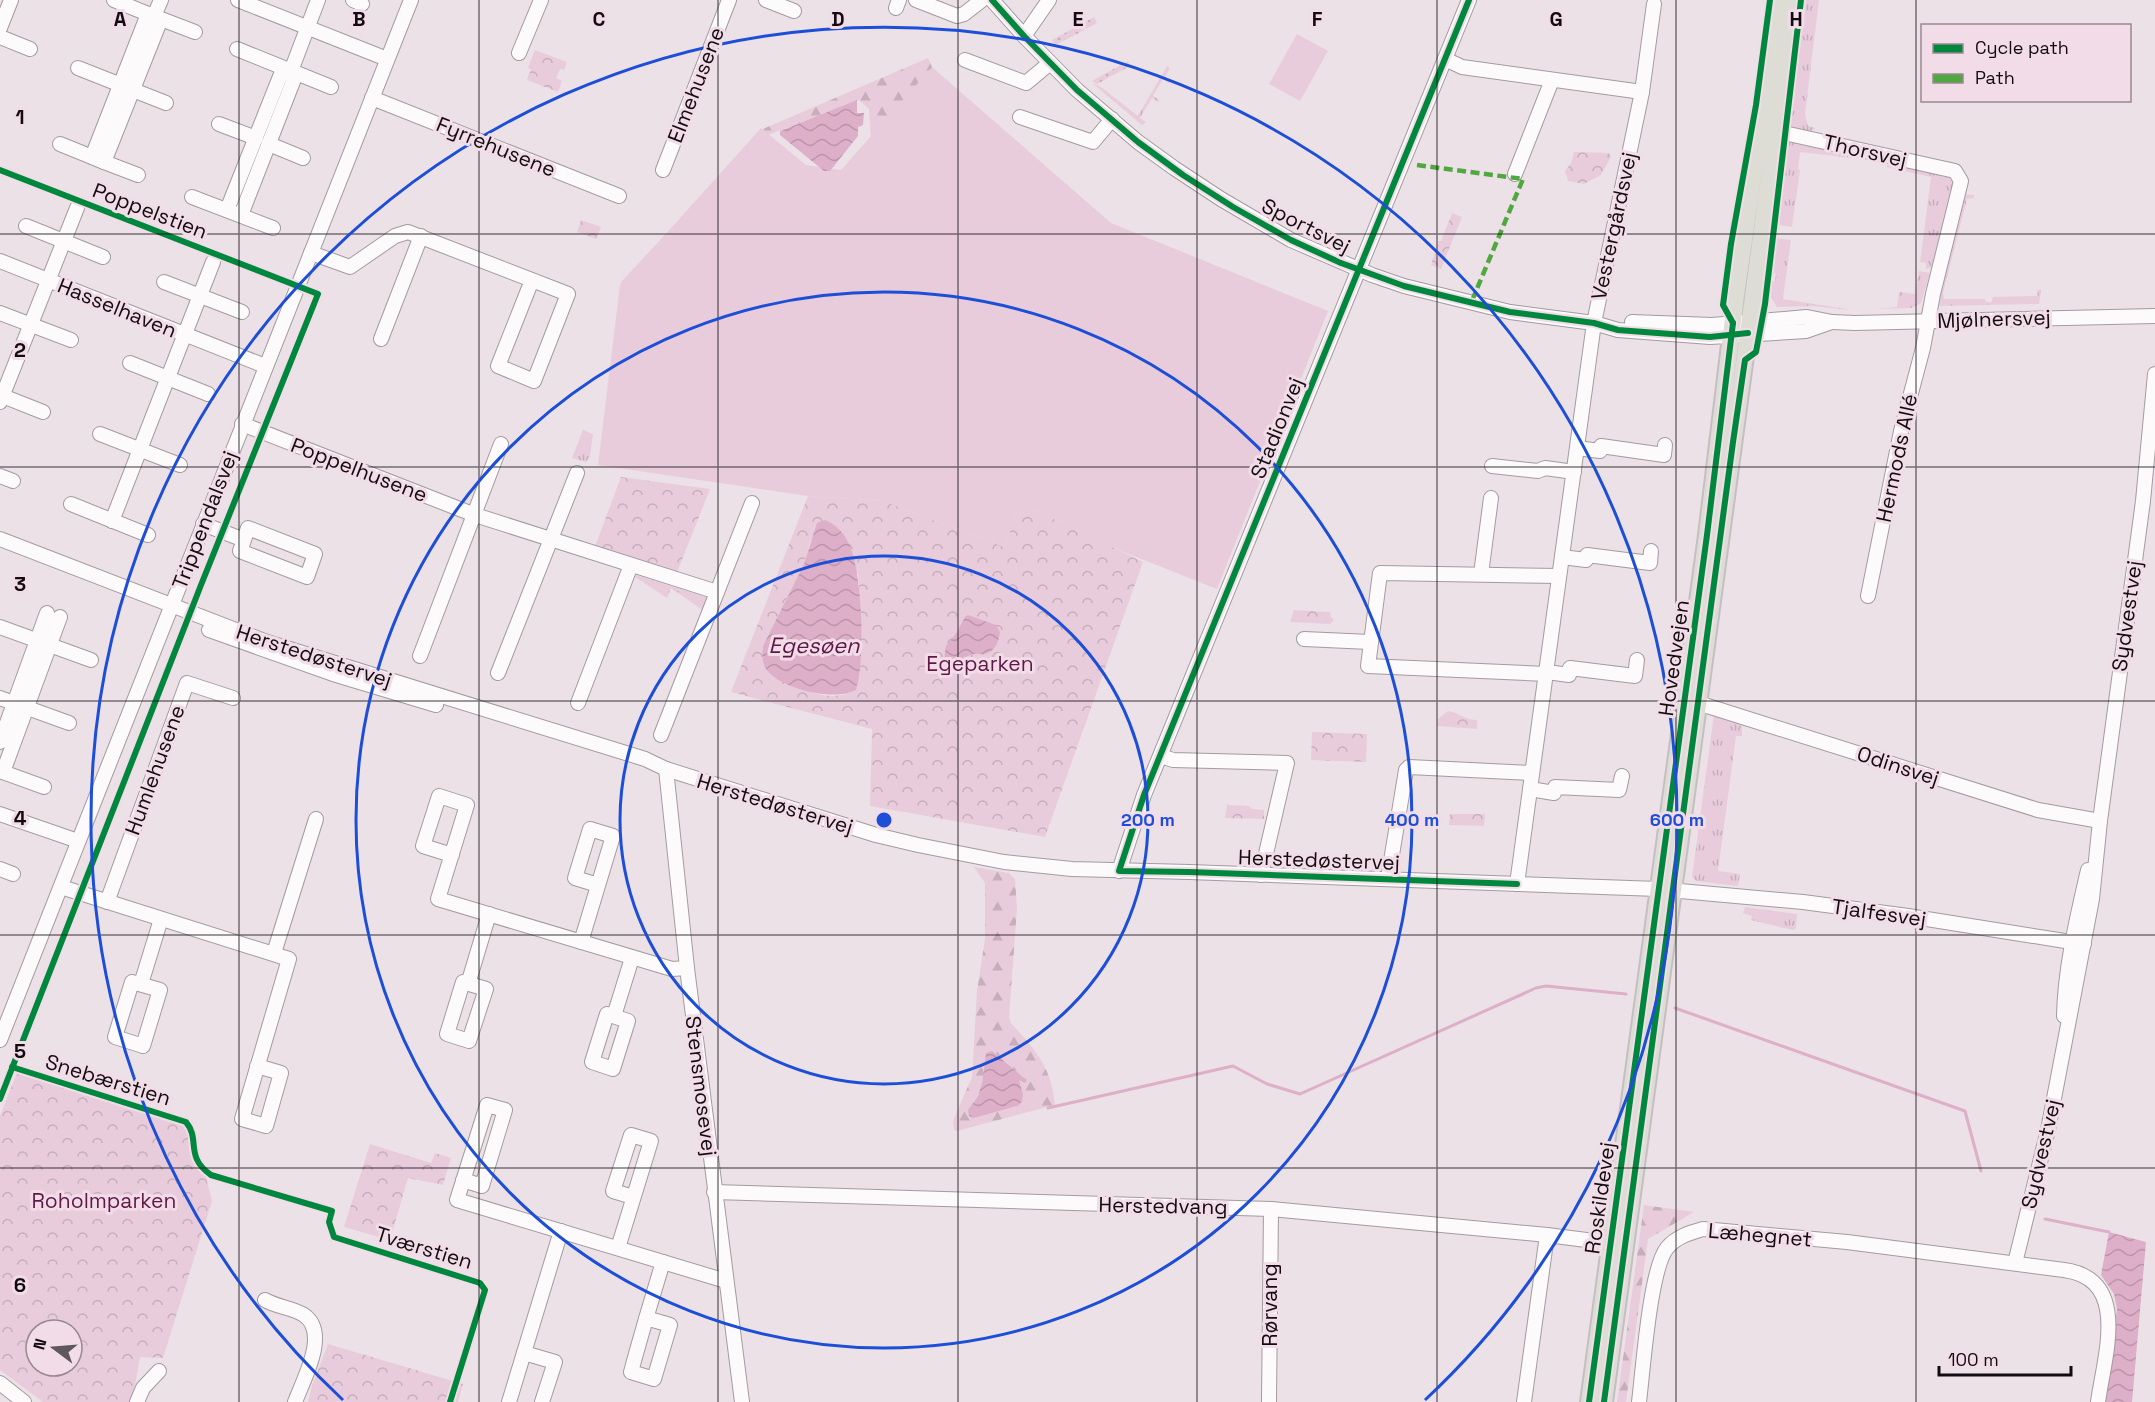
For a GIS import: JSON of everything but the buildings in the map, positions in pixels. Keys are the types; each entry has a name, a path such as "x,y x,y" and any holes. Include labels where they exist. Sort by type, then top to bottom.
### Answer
{"main road":[{"name":"Hovedvejen","path":"1666,890 1698,703 1779,0"},
{"name":"Hovedvejen","path":"1651,1000 1707,535 1740,328 1775,131 1793,0"},
{"name":"Roskildevej","path":"1589,1402 1610,1243 1651,1000"},
{"name":"Roskildevej","path":"1604,1402 1651,1000"}],"street":[{"path":"0,28 11,0"},
{"path":"114,0 195,32"},
{"path":"98,159 161,0"},
{"path":"238,0 387,59"},
{"path":"241,215 294,79 291,71 318,0"},
{"name":"Trippendalsvej","path":"0,1040 65,888 78,841 170,610 208,526 247,426 265,366 316,255 377,100 387,59 411,0"},
{"path":"519,53 541,0"},
{"name":"Elmehusene","path":"663,170 729,0"},
{"path":"766,0 794,11"},
{"path":"916,0 957,16 964,14 982,0"},
{"name":"Sportsvej","path":"992,0 1077,90 1138,142 1221,199 1291,240 1359,270 1404,286 1510,312 1594,323 1619,321 1740,328"},
{"path":"1024,36 1049,0"},
{"name":"Stadionvej","path":"1119,871 1144,795 1469,0"},
{"name":"Vestergårdsvej","path":"1517,884 1594,323 1642,92 1654,4"},
{"path":"0,37 30,49"},
{"path":"237,49 331,87"},
{"path":"1445,59 1462,67 1642,92"},
{"path":"965,60 1026,83 1050,63"},
{"path":"78,68 166,103"},
{"path":"227,210 281,74 291,71"},
{"path":"1515,174 1552,80"},
{"name":"Fyrrehusene","path":"377,100 619,196"},
{"path":"1020,117 1093,142 1112,119"},
{"path":"219,124 256,138"},
{"name":"Thorsvej","path":"1775,131 1955,171"},
{"path":"60,144 138,175"},
{"path":"269,144 303,158"},
{"name":"Hermods Allé","path":"1868,596 1900,435 1961,181 1955,171"},
{"path":"192,197 273,228"},
{"name":"Hasselhaven","path":"43,412 1,398 77,208"},
{"name":"Hasselhaven","path":"26,226 103,257"},
{"path":"316,255 346,267 354,266 402,233 408,232 532,280 567,294 534,381 498,366 532,280"},
{"path":"381,339 421,237"},
{"name":"Hasselhaven","path":"0,261 265,366"},
{"name":"Hasselhaven","path":"112,520 213,262"},
{"name":"Hasselhaven","path":"164,282 242,312"},
{"path":"0,313 72,340"},
{"name":"Mjølnersvej","path":"1740,328 1806,331 1832,322 2155,316"},
{"path":"130,363 208,394"},
{"name":"Sydvestvej","path":"2015,1263 2048,1130 2063,1044 2064,996 2078,944 2100,821 2143,501 2155,374"},
{"name":"Poppelhusene","path":"247,426 475,515 717,591"},
{"path":"100,434 180,465"},
{"path":"420,656 501,444"},
{"path":"1577,448 1600,452 1601,446 1664,455 1665,445"},
{"path":"1492,466 1538,471 1545,468 1574,472"},
{"path":"498,674 577,473"},
{"path":"1481,574 1491,498"},
{"path":"661,735 752,502"},
{"path":"70,504 148,535"},
{"path":"208,526 239,538"},
{"path":"248,528 315,554 307,577 240,551 239,538 248,528"},
{"name":"Herstedøstervej","path":"0,539 170,610"},
{"name":"Herstedøstervej","path":"0,549 267,642 645,759 666,769 870,833 918,845 1004,862 1072,869 1666,890"},
{"path":"1562,557 1586,560 1587,555 1650,562 1651,551"},
{"path":"578,703 631,565"},
{"path":"1559,576 1380,573 1368,666 1569,675 1570,668 1635,676 1637,660"},
{"path":"44,787 2,772 20,706 54,615"},
{"path":"0,627 91,660"},
{"path":"1304,639 1370,642"},
{"name":"Humlehusene","path":"107,902 187,683 233,698"},
{"path":"0,698 69,723"},
{"name":"Odinsvej","path":"1698,703 2038,810 2100,821"},
{"path":"0,742 20,706"},
{"path":"1161,756 1173,760 1287,763 1261,875"},
{"path":"1388,879 1406,770 1409,767 1532,773"},
{"name":"Stensmosevej","path":"666,769 687,968 742,1402"},
{"path":"1530,789 1554,793 1555,787 1619,790 1622,776"},
{"path":"0,814 78,841"},
{"path":"274,953 316,819"},
{"path":"452,855 438,899 632,958 672,969 687,968"},
{"path":"581,942 598,885"},
{"path":"65,888 289,959 257,1066"},
{"name":"Tjalfesvej","path":"1666,890 1803,902 1908,916 2078,944"},
{"path":"468,984 489,914"},
{"path":"141,984 161,919"},
{"path":"614,1016 632,958"},
{"path":"132,982 141,984 160,990 143,1046 115,1037 132,982"},
{"path":"463,1180 482,1186 505,1110 487,1105 463,1180 457,1200 726,1281"},
{"name":"Herstedvang","path":"714,1192 1271,1209 1547,1234 1610,1243"},
{"path":"618,1248 633,1197"},
{"name":"Rørvang","path":"1269,1402 1271,1209"},
{"name":"Læhegnet","path":"1639,1402 1653,1291 1659,1264 1667,1248 1684,1234 1703,1229 1847,1242 2069,1270 2085,1275 2097,1286 2106,1300 2110,1320 2098,1402"},
{"path":"509,1402 561,1231"},
{"path":"1524,1402 1547,1234"},
{"path":"646,1318 663,1262"},
{"path":"265,1300 275,1306 303,1315 310,1322 315,1333 316,1343 313,1354 295,1402"},
{"path":"524,1353 555,1362 543,1402"},
{"path":"138,1402 143,1388 159,1371"},
{"path":"0,1383 24,1402"}],"green space":[{"path":"1806,0 1819,0 1805,114 1808,126 1815,128 1810,133 1790,129 1789,124"},
{"path":"1094,17 1097,23 1054,44 1052,40"},
{"path":"1297,34 1328,51 1300,101 1269,84"},
{"path":"535,50 567,62 564,70 560,69 556,78 562,81 558,92 527,80 531,69 528,68"},
{"path":"928,58 933,69 871,139 869,109 859,100 763,137 601,451 621,282 765,128"},
{"path":"1128,61 1130,66 1097,84 1092,81"},
{"path":"1167,66 1170,68 1165,77 1171,80 1169,83 1163,79 1153,96 1159,100 1158,102 1152,98 1140,118 1146,122 1142,125 1092,83 1101,87 1138,116"},
{"path":"932,67 1111,223 1328,311 1217,589 1116,549 1021,503 1004,547 883,501 808,496 598,465 620,285 761,128 806,165 841,170"},
{"path":"1789,136 1814,142 1816,148 1851,155 1853,158 1800,152 1798,169 1800,170 1792,227 1778,225"},
{"path":"1574,152 1609,153 1611,157 1601,175 1584,184 1568,181 1565,171 1571,163"},
{"path":"1890,163 1950,176 1955,185 1932,267 1926,269 1926,263 1920,262 1931,177 1886,167"},
{"path":"1963,194 1974,195 1974,198 1967,199 1943,293 1944,299 1985,299 1991,303 1993,297 2037,296 2038,290 2041,290 2039,304 1940,306 1936,301"},
{"path":"1452,213 1462,217 1441,269 1431,265 1438,241 1441,241"},
{"path":"581,220 601,227 596,239 577,232"},
{"path":"1777,238 1791,240 1783,299 1852,310 1812,306 1777,307 1770,296 1772,281 1775,281 1776,274 1773,273"},
{"path":"1919,271 1930,273 1921,303 1911,308 1880,309 1897,307 1899,292 1915,294"},
{"path":"583,430 593,434 590,456 586,462 572,458"},
{"path":"621,477 710,489 676,575 594,549"},
{"name":"Egeparken","path":"808,496 883,501 1004,547 1021,503 1143,562 1045,837 870,806 872,729 731,692","holes":["811,539 858,574 861,649 855,690 835,696 824,695 803,690 773,676 763,646 804,564"]},
{"path":"636,575 709,598 704,611 671,588 667,598 635,577"},
{"path":"1294,610 1330,612 1334,620 1330,624 1290,622"},
{"path":"1448,711 1477,720 1477,729 1437,726 1438,719"},
{"path":"1714,714 1742,723 1742,736 1736,736 1718,871 1740,874 1738,886 1696,881 1692,877"},
{"path":"1312,732 1367,734 1366,762 1311,760"},
{"path":"1227,805 1249,806 1252,809 1264,810 1264,819 1225,818"},
{"path":"1450,814 1485,814 1484,826 1449,825"},
{"path":"974,867 1009,873 1015,879 1017,909 1009,1017 1011,1023 1035,1051 1046,1069 1055,1105 957,1131 954,1130 953,1121 972,1077 977,991 985,939 985,883","holes":["992,1051 1025,1078 1019,1080 1023,1098 1017,1106 974,1118 973,1102 978,1096 982,1083 986,1053"]},
{"path":"1745,907 1797,914 1796,928 1793,930 1751,920 1752,916 1743,913"},
{"name":"Roholmparken","path":"20,1065 192,1121 212,1201 163,1358 140,1357 132,1402 43,1402 0,1370 0,1116"},
{"path":"370,1144 431,1163 435,1153 451,1158 443,1185 408,1178 390,1240 344,1227"},
{"path":"1644,1205 1694,1212 1648,1239 1626,1402 1617,1402"},
{"path":"328,1344 463,1384 458,1402 308,1402"}],"water":[{"path":"857,100 857,113 864,113 863,125 858,127 858,136 830,171 824,171 780,135 780,131"},
{"name":"Egesøen","path":"825,520 840,530 850,546 860,596 862,639 856,690 835,695 808,692 783,682 766,669 763,658 763,646 804,564 817,523"},
{"path":"968,615 996,625 1000,632 997,642 994,649 988,653 970,655 956,664 949,665 944,660 946,646"},
{"path":"992,1051 1027,1080 1025,1083 1019,1080 1023,1095 1022,1102 1017,1106 974,1118 969,1116 968,1110 978,1096 986,1053"},
{"path":"2109,1232 2146,1242 2132,1402 2105,1402 2117,1309 2114,1294 2101,1275"}],"waterway":[{"path":"1048,1108 1233,1066 1267,1084 1300,1094 1536,988 1546,986 1626,994"},
{"path":"1675,1008 1965,1111 1981,1171"},
{"path":"2045,1219 2109,1232"}],"marked path":[{"path":"1417,165 1523,179 1471,303"}],"cycle path":[{"path":"992,0 1077,90 1138,142 1183,175 1233,207 1291,240 1341,263 1404,286 1510,312 1594,323 1618,330 1710,337 1748,333"},
{"path":"1469,0 1144,795 1119,871 1517,884"},
{"path":"1733,323 1723,305 1731,244 1756,105 1770,0"},
{"path":"1604,1402 1745,360 1756,352 1765,304 1801,0"},
{"name":"Poppelstien","path":"0,170 318,294 201,585 0,1099"},
{"path":"1589,1402 1707,535 1733,323"},
{"name":"Snebærstien","path":"12,1067 186,1122 192,1135 195,1155 203,1168 211,1175 332,1211 329,1222 334,1237 480,1283 485,1290 450,1402"}]}
